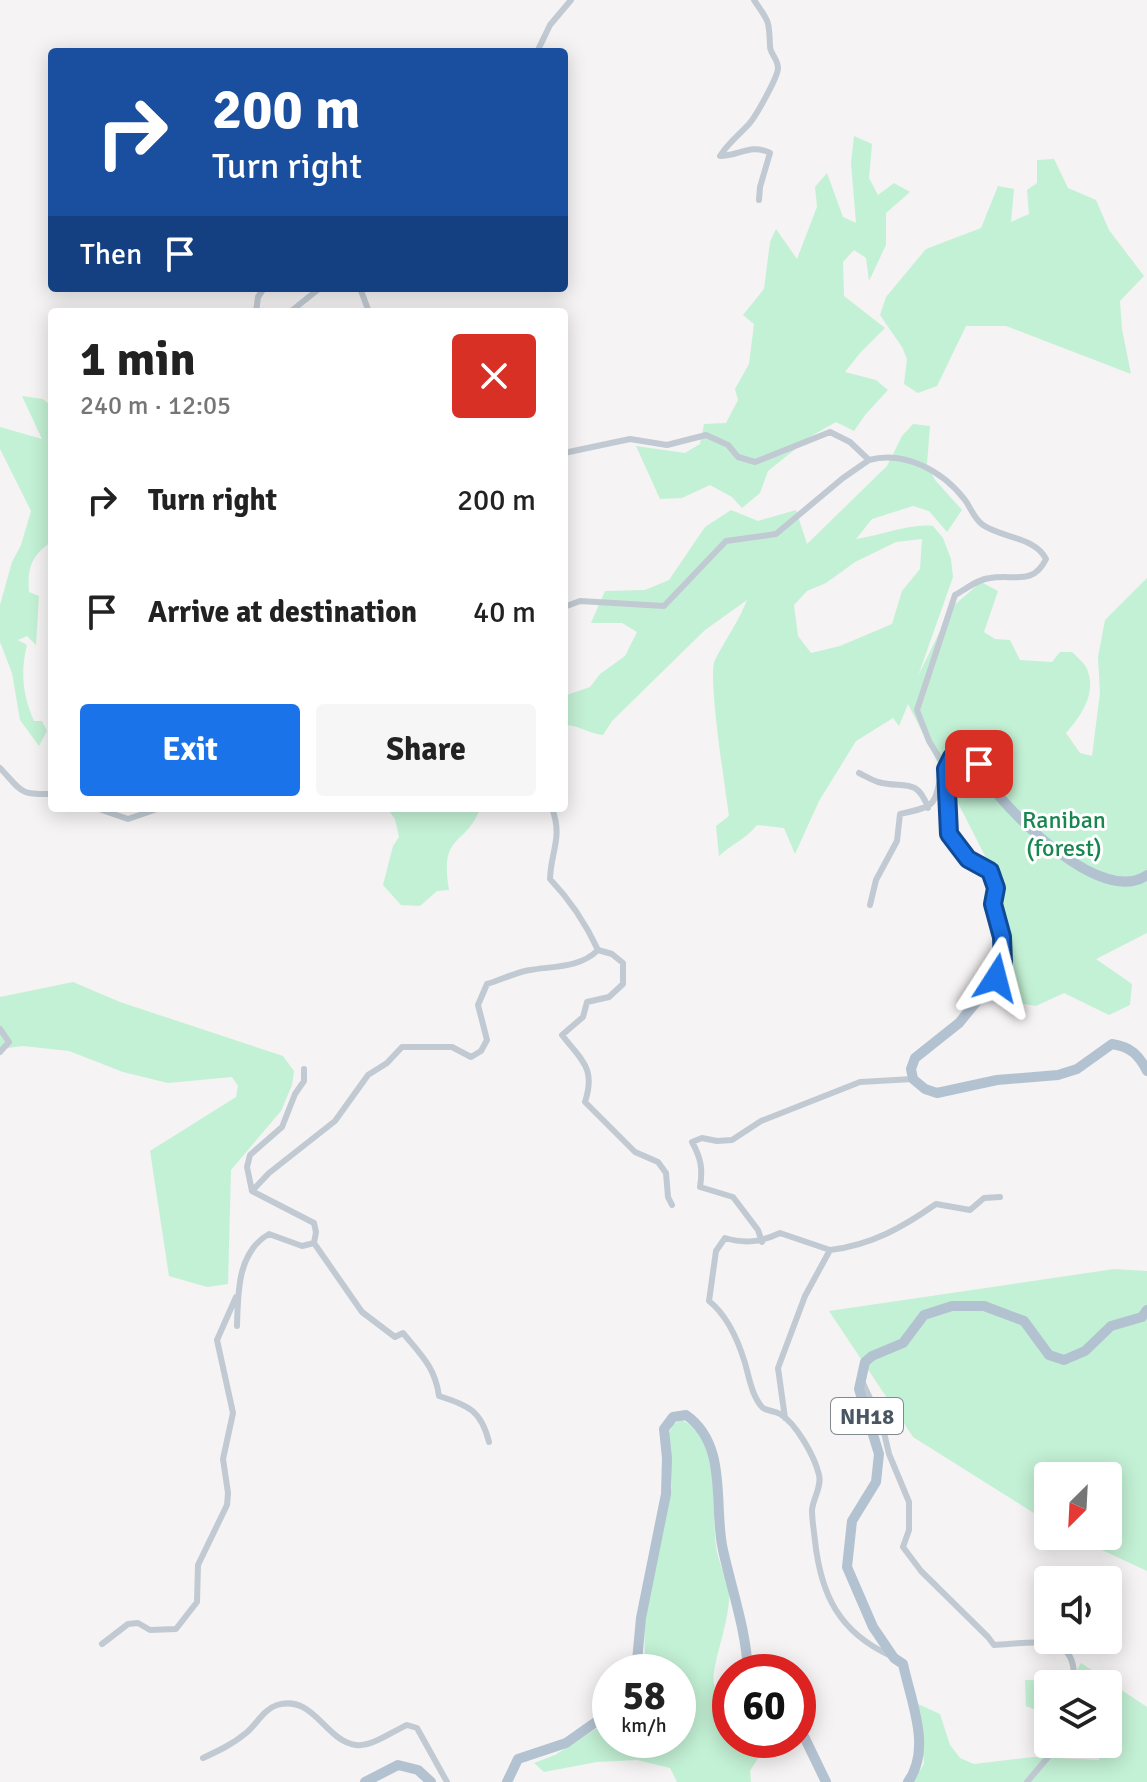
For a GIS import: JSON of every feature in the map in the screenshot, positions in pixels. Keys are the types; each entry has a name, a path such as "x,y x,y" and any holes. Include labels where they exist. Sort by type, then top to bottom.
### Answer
{"main road":[{"path":"1147,875 1133,882 1121,883 1094,875 1020,818 990,785 970,755 958,753 952,757 945,768 949,834 968,859 990,871 996,888 993,904 1002,937 1003,962 996,978 959,1023 915,1058 911,1069 913,1079 925,1089 937,1093 997,1080 1058,1075 1077,1069 1112,1044 1126,1046 1140,1057 1147,1071"},
{"name":"NH18","path":"908,1782 920,1758 916,1719 903,1664 894,1658 873,1627 847,1567 852,1521 876,1482 879,1454 859,1389 863,1366 868,1358 903,1343 924,1315 952,1306 984,1306 1024,1321 1049,1355 1064,1360 1085,1351 1111,1326 1142,1317 1147,1310"},
{"path":"638,1654 641,1618 666,1494 664,1429 673,1417 686,1415 703,1432 718,1477 720,1531 739,1606 746,1654"},
{"path":"507,1782 518,1759 566,1743 592,1725"},
{"path":"814,1758 826,1782"},
{"path":"365,1782 398,1765 418,1770 431,1782"}],"street":[{"path":"539,48 550,25 571,0"},
{"path":"754,0 770,22 769,48 779,71 748,125 732,138 720,156 752,148 770,153 759,200"},
{"path":"295,308 315,292"},
{"path":"568,452 630,439 667,445 706,435 728,445 738,457 755,462 830,432 850,442 869,460"},
{"path":"568,606 593,601 664,606 726,541 776,534 843,478 869,460 883,456 921,463 964,498 979,523 998,534 1034,544 1046,559 1041,569 1030,577 987,578 955,595 917,710 929,741 945,768 938,796 928,808 900,814 897,841 876,880 870,905"},
{"path":"0,768 22,793 48,795"},
{"path":"859,773 879,782 910,784 924,795 928,808"},
{"path":"108,812 128,819 148,812"},
{"path":"554,812 559,838 550,866 550,879 585,923 598,950 612,954 623,963 623,984 609,997 587,1002 583,1017 562,1035 585,1065 591,1083 585,1102 635,1152 658,1162 666,1173 668,1197 672,1205"},
{"path":"252,1191 335,1121 368,1075 387,1063 402,1047 452,1047 471,1057 481,1051 487,1040 478,1005 487,984 527,970 554,968 589,959 598,950"},
{"path":"0,1029 9,1042 0,1052"},
{"path":"252,1191 247,1167 250,1155 282,1127 295,1094 304,1081 304,1069"},
{"path":"762,1242 758,1230 733,1197 700,1187 703,1172 692,1142 702,1138 732,1140 761,1121 860,1082 913,1079"},
{"path":"252,1191 314,1223 314,1243 362,1312 395,1337 403,1333 425,1358 436,1377 439,1396 468,1405 487,1426 489,1442"},
{"path":"894,1658 872,1647 840,1619 826,1593 818,1569 812,1509 820,1477 799,1431 785,1418 764,1408 752,1390 734,1333 720,1310 709,1301 716,1251 725,1238 739,1243 762,1242 780,1233 830,1250 847,1248 900,1229 936,1204 970,1210 984,1198 1000,1197"},
{"path":"237,1326 242,1271 250,1250 269,1234 302,1246 314,1243"},
{"path":"785,1418 778,1368 800,1306 830,1250"},
{"path":"102,1644 128,1624 138,1623 150,1630 176,1629 197,1602 198,1565 227,1505 223,1459 233,1413 217,1340 239,1290"},
{"path":"861,1379 882,1424 889,1454 909,1502 909,1530 903,1547 921,1571 994,1645 1051,1643 1062,1647 1074,1670"},
{"path":"203,1758 248,1732 274,1706 288,1703 301,1706 317,1716 343,1740 354,1745 365,1744 412,1725 424,1739 447,1782"},
{"path":"1027,1782 1047,1758"}],"green space":[{"path":"854,136 872,144 869,178 878,195 894,183 910,192 886,213 886,245 869,281 866,258 854,250 843,262 844,296 885,328 845,372 876,380 888,390 854,431 836,422 813,435 768,471 760,493 742,508 732,497 710,485 682,498 660,499 636,446 685,453 700,444 704,424 726,423 738,400 735,389 749,364 754,324 743,315 764,289 770,242 776,229 797,259 817,207 815,187 827,173 843,217 856,223 851,163"},
{"path":"1054,159 1068,188 1096,200 1109,230 1144,276 1120,301 1131,374 1006,326 966,326 937,386 918,393 904,384 907,359 880,315 886,297 926,249 981,228 998,186 1014,189 1011,222 1029,214 1027,190 1037,183 1037,160"},
{"path":"22,396 43,399 48,403 48,545 35,557 29,575 29,592 39,596 36,645 27,636 18,640 27,645 23,674 27,702 34,721 42,721 47,731 39,746 20,720 12,673 0,642 0,605 31,511 0,449 0,427 42,439"},
{"name":"Raniban (forest)","path":"913,424 930,426 927,464 935,480 962,510 947,532 929,511 913,506 872,519 856,539 924,526 933,526 943,538 951,559 953,577 918,676 952,607 981,582 998,591 984,632 995,639 1010,640 1020,660 1052,662 1060,652 1072,652 1086,667 1089,694 1083,711 1066,733 1080,753 1092,756 1100,693 1098,657 1105,620 1147,578 1147,933 1096,959 1132,984 1130,1005 1109,1015 1064,993 1036,1006 998,1000 985,856 908,704 899,726 893,718 856,741 819,801 795,854 784,828 757,825 719,856 716,826 729,816 713,670 715,660 747,600 705,630 612,721 603,735 568,725 568,695 590,687 600,674 625,656 637,632 622,623 591,623 605,591 645,590 669,580 705,527 731,510 758,521 796,510 807,544 887,466 902,436","holes":["922,539 920,569 902,591 892,624 840,646 811,653 798,636 794,605 807,591 896,542"]},
{"path":"390,812 478,812 451,849 447,871 449,890 437,891 420,906 401,905 383,885 393,846 399,837"},
{"path":"73,982 120,1002 283,1056 294,1071 292,1085 281,1111 231,1170 228,1284 207,1287 169,1276 150,1151 236,1097 238,1086 232,1077 168,1083 123,1072 69,1051 23,1046 0,1049 0,997"},
{"path":"1114,1269 1147,1271 1147,1571 1102,1550 1122,1550 1122,1462 1034,1462 1034,1513 913,1437 829,1311"},
{"path":"682,1420 695,1430 704,1444 712,1480 717,1552 729,1593 718,1654 712,1654 712,1758 758,1758 750,1771 751,1782 677,1782 670,1768 637,1760 597,1762 544,1772 534,1763 555,1755 592,1731 592,1758 696,1758 696,1654 645,1654 644,1615 672,1486 669,1434 673,1424"},
{"path":"1081,1663 1092,1670 1077,1670"},
{"path":"1025,1680 1034,1680 1034,1709 1026,1706"},
{"path":"1122,1690 1147,1707 1147,1782 913,1782 924,1764 918,1704 940,1714 950,1745 960,1758 974,1764 1033,1757 1122,1758"}],"route":[{"path":"979,764 970,755 958,753 946,769 949,834 968,859 990,871 996,888 993,904 1002,937 1003,962 996,978"}]}
